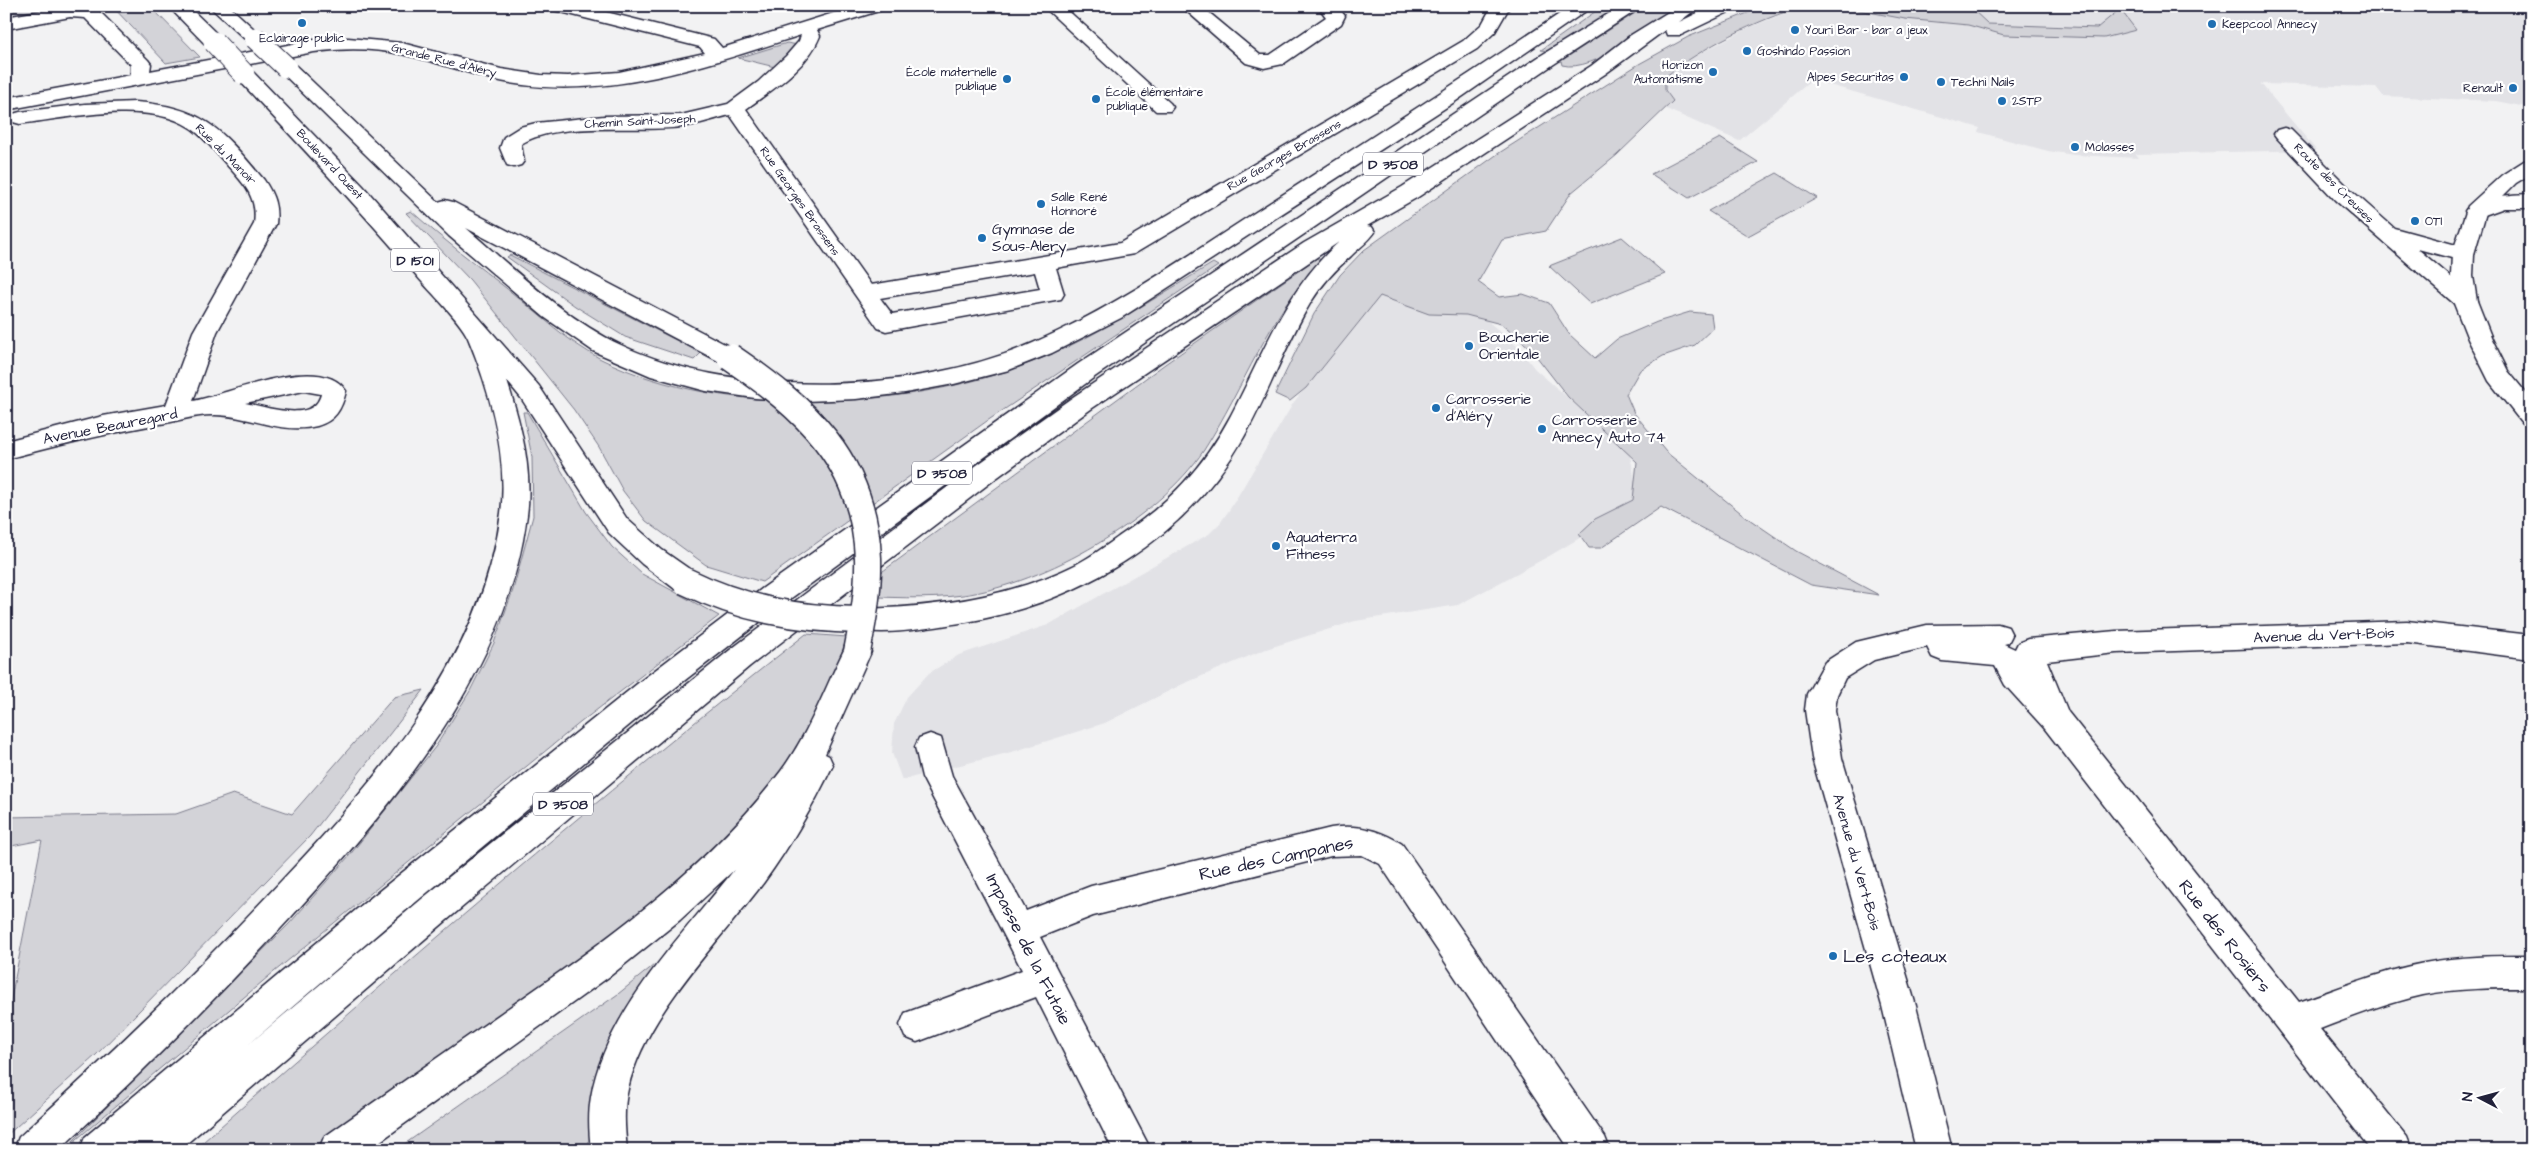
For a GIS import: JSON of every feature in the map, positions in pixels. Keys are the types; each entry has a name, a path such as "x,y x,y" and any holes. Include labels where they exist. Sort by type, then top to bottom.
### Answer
{"main road":[{"name":"Boulevard Ouest","path":"177,6 214,42 355,191 476,328 530,392 618,526 652,558 685,580 711,594 749,608 789,617 904,620 947,616 1006,601 1046,588 1088,570 1142,535 1182,504 1213,466 1243,417 1294,312 1312,284 1338,254 1410,192"},
{"path":"218,6 233,14 255,38 472,246 582,333 614,352 658,370 690,379 740,387 794,392 842,391 898,386 951,377 1001,363 1056,342 1113,313 1449,97 1584,6"},
{"path":"559,6 702,42 710,45 718,55"},
{"name":"Grande Rue d'Aléry","path":"6,104 338,43 390,46 502,76 558,83 599,82 645,76 876,6"},
{"path":"1052,6 1162,107"},
{"path":"1190,6 1253,59 1264,62 1276,60 1334,20 1336,16 1327,6"},
{"name":"Rue Georges Brassens","path":"865,293 1126,249 1470,45 1484,35 1493,24 1501,6"},
{"name":"D 3508","path":"98,1150 390,903 630,708 773,596 1087,370 1547,60 1634,6"},
{"name":"D 3508","path":"151,1150 435,909 748,652 986,472 1082,404 1312,248 1410,192 1598,70 1638,39 1691,6"},
{"path":"1598,70 1727,6"},
{"path":"6,22 70,11 90,13 141,64 140,79"},
{"name":"Chemin Saint-Joseph","path":"514,161 511,142 527,131 604,122 681,121 734,108 764,86 805,47 811,36 806,28"},
{"path":"1138,296 1547,60"},
{"name":"Rue du Manoir","path":"6,120 113,108 157,110 176,114 197,123 254,182 264,195 268,213 265,224 205,332 185,393 175,413"},
{"name":"Rue Georges Brassens","path":"734,108 886,324 1053,294 1044,264"},
{"name":"Route des Creuses","path":"2284,134 2343,195 2383,232 2465,301"},
{"path":"2531,165 2509,179 2476,211 2463,254 2465,301 2480,339 2498,375 2531,418"},
{"path":"2509,179 2531,188"},
{"path":"415,191 522,250 710,346 754,372 794,402 814,422 834,448 848,475 860,507 869,564 865,617 857,652 828,745 795,810 734,895 658,990 628,1040 611,1083 606,1122 609,1150"},
{"path":"2476,211 2501,202 2531,200"},
{"path":"2383,232 2463,254"},
{"path":"32,1150 113,1075 242,946 328,854 415,744 464,666 480,633 501,574 514,515 515,489 511,434 476,328"},
{"name":"Avenue Beauregard","path":"6,450 103,425 215,406"},
{"name":"Avenue du Vert-Bois","path":"1934,1150 1899,1006 1827,758 1820,710 1822,694 1835,670 1866,650 1896,643 2012,648 2116,642 2407,632 2531,647"},
{"name":"Rue des Rosiers","path":"2012,648 2015,677 2056,720 2394,1150"},
{"path":"336,1150 616,953 677,904 722,862 793,778 838,699 857,652"},
{"name":"Impasse de la Futaie","path":"930,747 930,760 936,776 962,821 1133,1150"},
{"name":"Rue des Campanes","path":"1018,930 1091,901 1163,882 1332,842 1349,839 1371,842 1391,854 1592,1150"},
{"path":"2292,1022 2383,990 2423,980 2480,973 2531,972"},
{"path":"917,1025 1043,978"}],"shaded area":[{"path":"6,6 56,6 6,17"},
{"path":"112,6 150,6 200,57 166,63"},
{"path":"1603,6 1623,6 1549,51 1541,50"},
{"path":"1646,6 1683,6 1641,35 1607,55 1575,66 1562,65 1561,61"},
{"path":"1765,6 1803,6 1767,19 1713,45 1665,77 1665,90 1673,101 1617,155 1571,193 1546,231 1502,240 1478,282 1499,297 1523,294 1549,303 1569,334 1595,358 1617,339 1657,322 1690,312 1711,314 1713,328 1695,345 1663,356 1640,370 1626,394 1634,413 1666,452 1746,517 1796,551 1879,595 1811,585 1661,507 1601,548 1589,548 1579,534 1595,519 1633,500 1637,462 1568,397 1530,348 1501,324 1466,315 1429,314 1380,296 1306,388 1290,401 1275,394 1314,314 1340,275 1364,250 1499,153 1639,64 1688,37"},
{"path":"1803,6 2531,6 2531,108 2496,101 2383,96 2376,87 2261,84 2316,150 2136,154 2139,158 2074,155 2048,151 1978,132 1980,128 1812,80 1739,141 1664,108 1673,101 1663,85 1665,77 1669,74 1697,55 1750,27"},
{"path":"1838,6 1881,6 1903,11 1972,9 1988,24 2097,28 2120,9 2136,30 2104,38 2004,35 1968,25 1905,19"},
{"path":"787,43 798,45 775,67 738,58"},
{"path":"1720,138 1758,162 1689,198 1651,174"},
{"path":"1777,173 1817,198 1748,236 1708,211"},
{"path":"411,211 554,328 577,345 601,359 651,379 705,392 763,400 823,401 882,397 940,388 995,375 1067,347 1130,313 1213,263 1218,266 987,421 762,582 706,565 646,521 623,491 599,447 574,410 470,280 406,213"},
{"path":"1622,237 1665,274 1590,304 1549,266"},
{"path":"510,255 701,353 694,360 625,337 575,306 507,257"},
{"path":"1317,258 1321,260 1286,304 1204,450 1184,476 1129,523 1097,544 1063,562 1029,577 995,588 963,595 935,597 849,596 1165,364"},
{"path":"1448,287 1518,347 1535,369 1629,451 1636,484 1634,498 1629,506 1610,520 1551,555 1458,605 1355,621 1266,649 1183,684 1105,723 1015,751 902,780 892,753 894,724 907,697 929,673 959,655 1048,625 1209,534 1230,509 1294,402 1379,293"},
{"path":"523,412 527,412 586,512 612,547 642,574 719,616 581,722 269,976 64,1150 289,924 349,856 436,746 470,691 494,643 513,590 533,516 532,457"},
{"path":"806,634 847,637 824,704 794,756 708,860 631,925 502,1018 309,1150 194,1150 496,887 650,759"},
{"path":"424,690 310,836 96,1055 6,1136 6,1024 42,840 6,847 6,817 176,814 233,794 292,814 394,697"},
{"path":"659,964 593,1150 396,1150 618,994 654,965"}],"place":[{"name":"Eclairage public","path":"302,23"},
{"name":"Keepcool Annecy","path":"2212,24"},
{"name":"Youri Bar - bar a jeux","path":"1795,30"},
{"name":"Goshindo Passion","path":"1747,51"},
{"name":"Horizon Automatisme","path":"1713,72"},
{"name":"Alpes Securitas","path":"1904,77"},
{"name":"École maternelle publique","path":"1007,79"},
{"name":"Techni Nails","path":"1941,82"},
{"name":"Renault","path":"2513,88"},
{"name":"École élémentaire publique","path":"1096,99"},
{"name":"2STP","path":"2002,101"},
{"name":"Molasses","path":"2075,147"},
{"name":"Salle René Honnoré","path":"1041,204"},
{"name":"OTI","path":"2415,221"},
{"name":"Gymnase de Sous-Alery","path":"982,238"},
{"name":"Boucherie Orientale","path":"1469,346"},
{"name":"Carrosserie d'Aléry","path":"1436,408"},
{"name":"Carrosserie Annecy Auto 74","path":"1542,429"},
{"name":"Aquaterra Fitness","path":"1276,546"},
{"name":"Les coteaux","path":"1833,956"}]}
